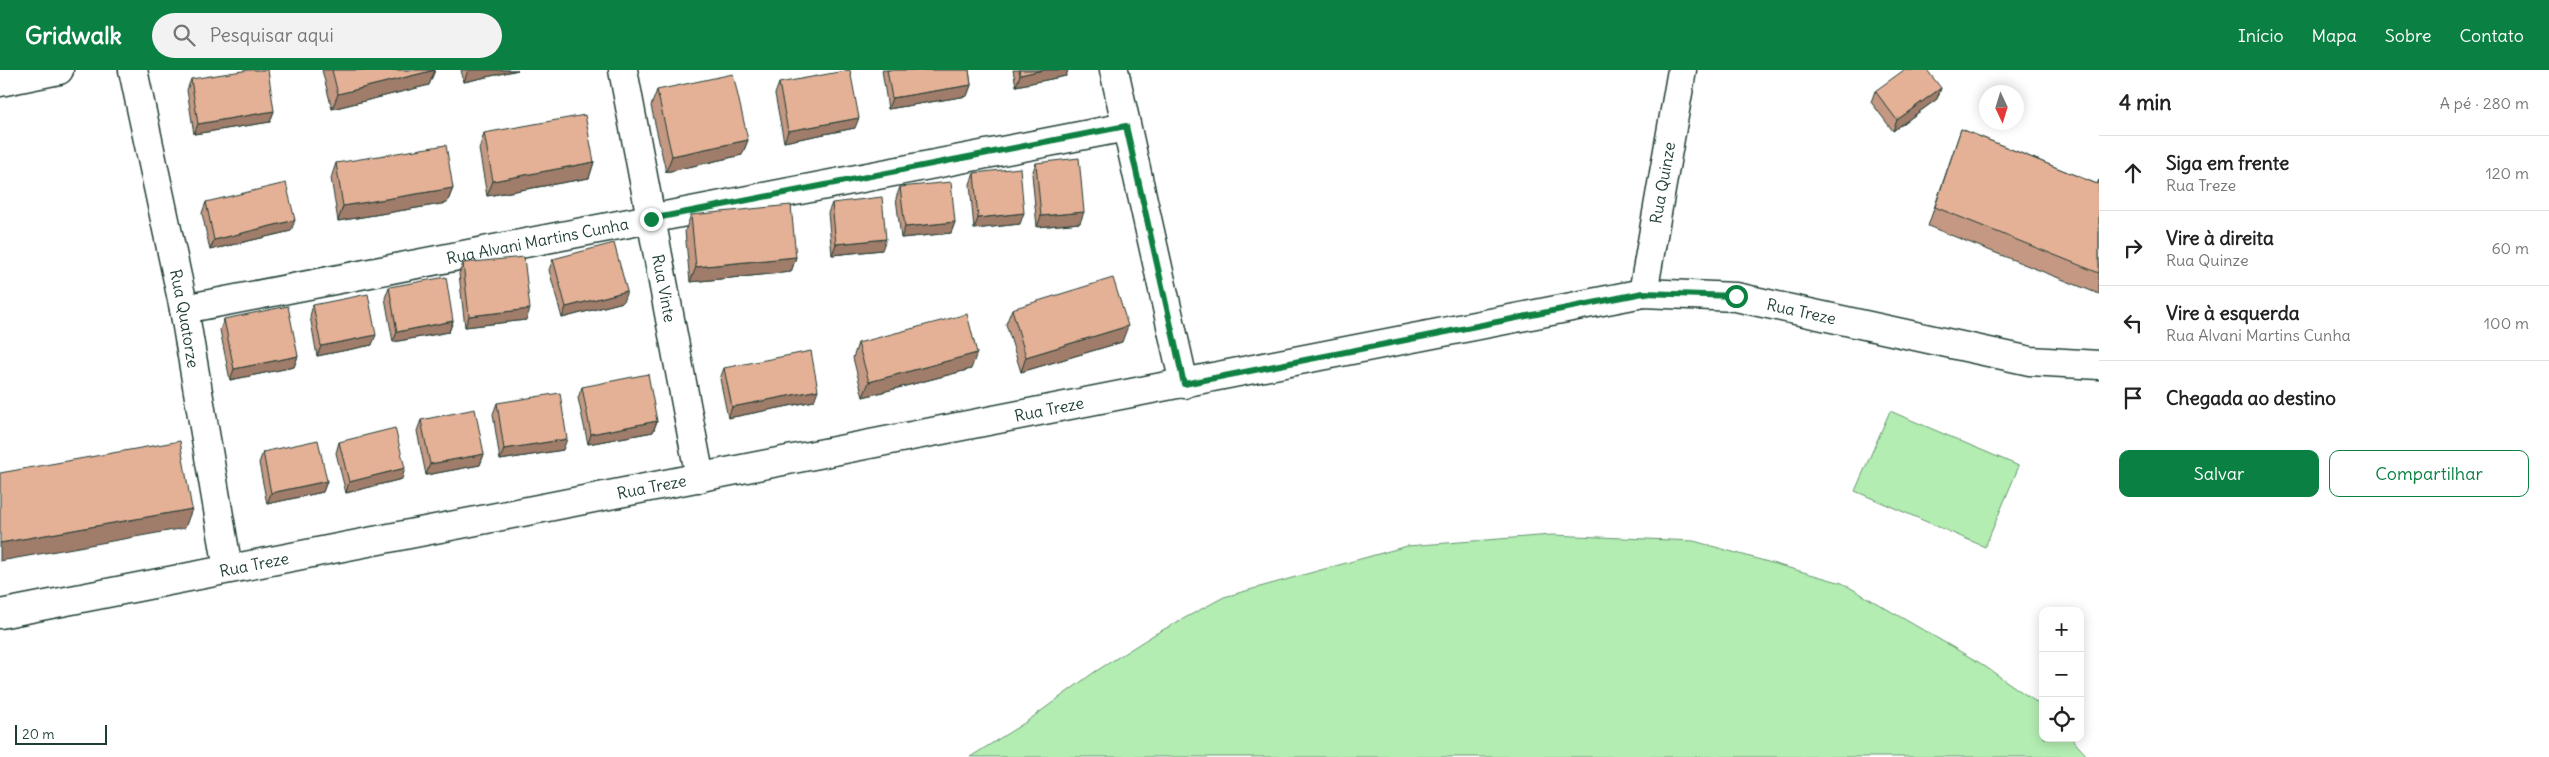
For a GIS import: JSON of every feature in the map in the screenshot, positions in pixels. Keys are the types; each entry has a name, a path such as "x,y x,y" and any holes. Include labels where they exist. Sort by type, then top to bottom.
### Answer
{"lane":[{"path":"0,82 58,70"},
{"name":"Rua Quatorze","path":"133,70 184,309 228,569"},
{"name":"Rua Vinte","path":"623,70 700,478"},
{"path":"1114,70 1184,384"},
{"name":"Rua Quinze","path":"1643,293 1682,70"},
{"name":"Rua Alvani Martins Cunha","path":"184,309 1126,126"},
{"name":"Rua Treze","path":"0,614 1643,293 1736,296 2030,361 2099,365"}],"green space":[{"path":"1890,411 2019,466 1985,547 1855,491"},
{"path":"1552,535 1694,541 1842,583 1980,663 2039,704 2039,742 2075,742 2088,757 970,757 1026,722 1093,673 1155,634 1224,597 1407,546"}],"building":[{"path":"249,70 268,70 274,111 198,124 191,79"},
{"path":"332,70 435,70 338,94"},
{"path":"850,70 859,118 788,131 779,83"},
{"path":"887,70 969,70 971,85 892,98"},
{"path":"1019,70 1043,70 1020,75"},
{"path":"1904,70 1927,70 1941,88 1897,120 1875,91"},
{"path":"733,74 748,140 672,156 657,90"},
{"path":"585,115 594,162 493,181 484,133"},
{"path":"1961,129 2097,184 2099,180 2099,273 1935,207"},
{"path":"446,145 453,188 343,206 336,163"},
{"path":"1079,158 1084,212 1041,216 1036,163"},
{"path":"1020,168 1024,213 978,218 974,173"},
{"path":"951,182 955,222 905,227 900,187"},
{"path":"286,183 295,220 214,240 206,202"},
{"path":"882,197 886,239 836,244 832,203"},
{"path":"791,205 796,257 696,267 691,215"},
{"path":"614,243 627,291 566,307 553,259"},
{"path":"524,257 530,309 469,316 463,263"},
{"path":"446,277 453,321 397,332 389,287"},
{"path":"1113,278 1128,326 1026,357 1012,309"},
{"path":"368,294 376,335 321,346 313,305"},
{"path":"288,306 298,356 234,369 224,319"},
{"path":"967,314 977,353 869,382 858,343"},
{"path":"811,351 818,390 732,407 724,368"},
{"path":"648,374 657,421 591,434 582,387"},
{"path":"560,393 567,439 504,449 497,403"},
{"path":"475,409 484,454 430,464 421,420"},
{"path":"395,428 405,468 349,482 339,442"},
{"path":"318,440 327,481 271,493 263,452"},
{"path":"180,441 192,509 0,543 0,473"}],"route":[{"path":"651,219 1126,126 1184,384 1643,293 1736,296"}]}
